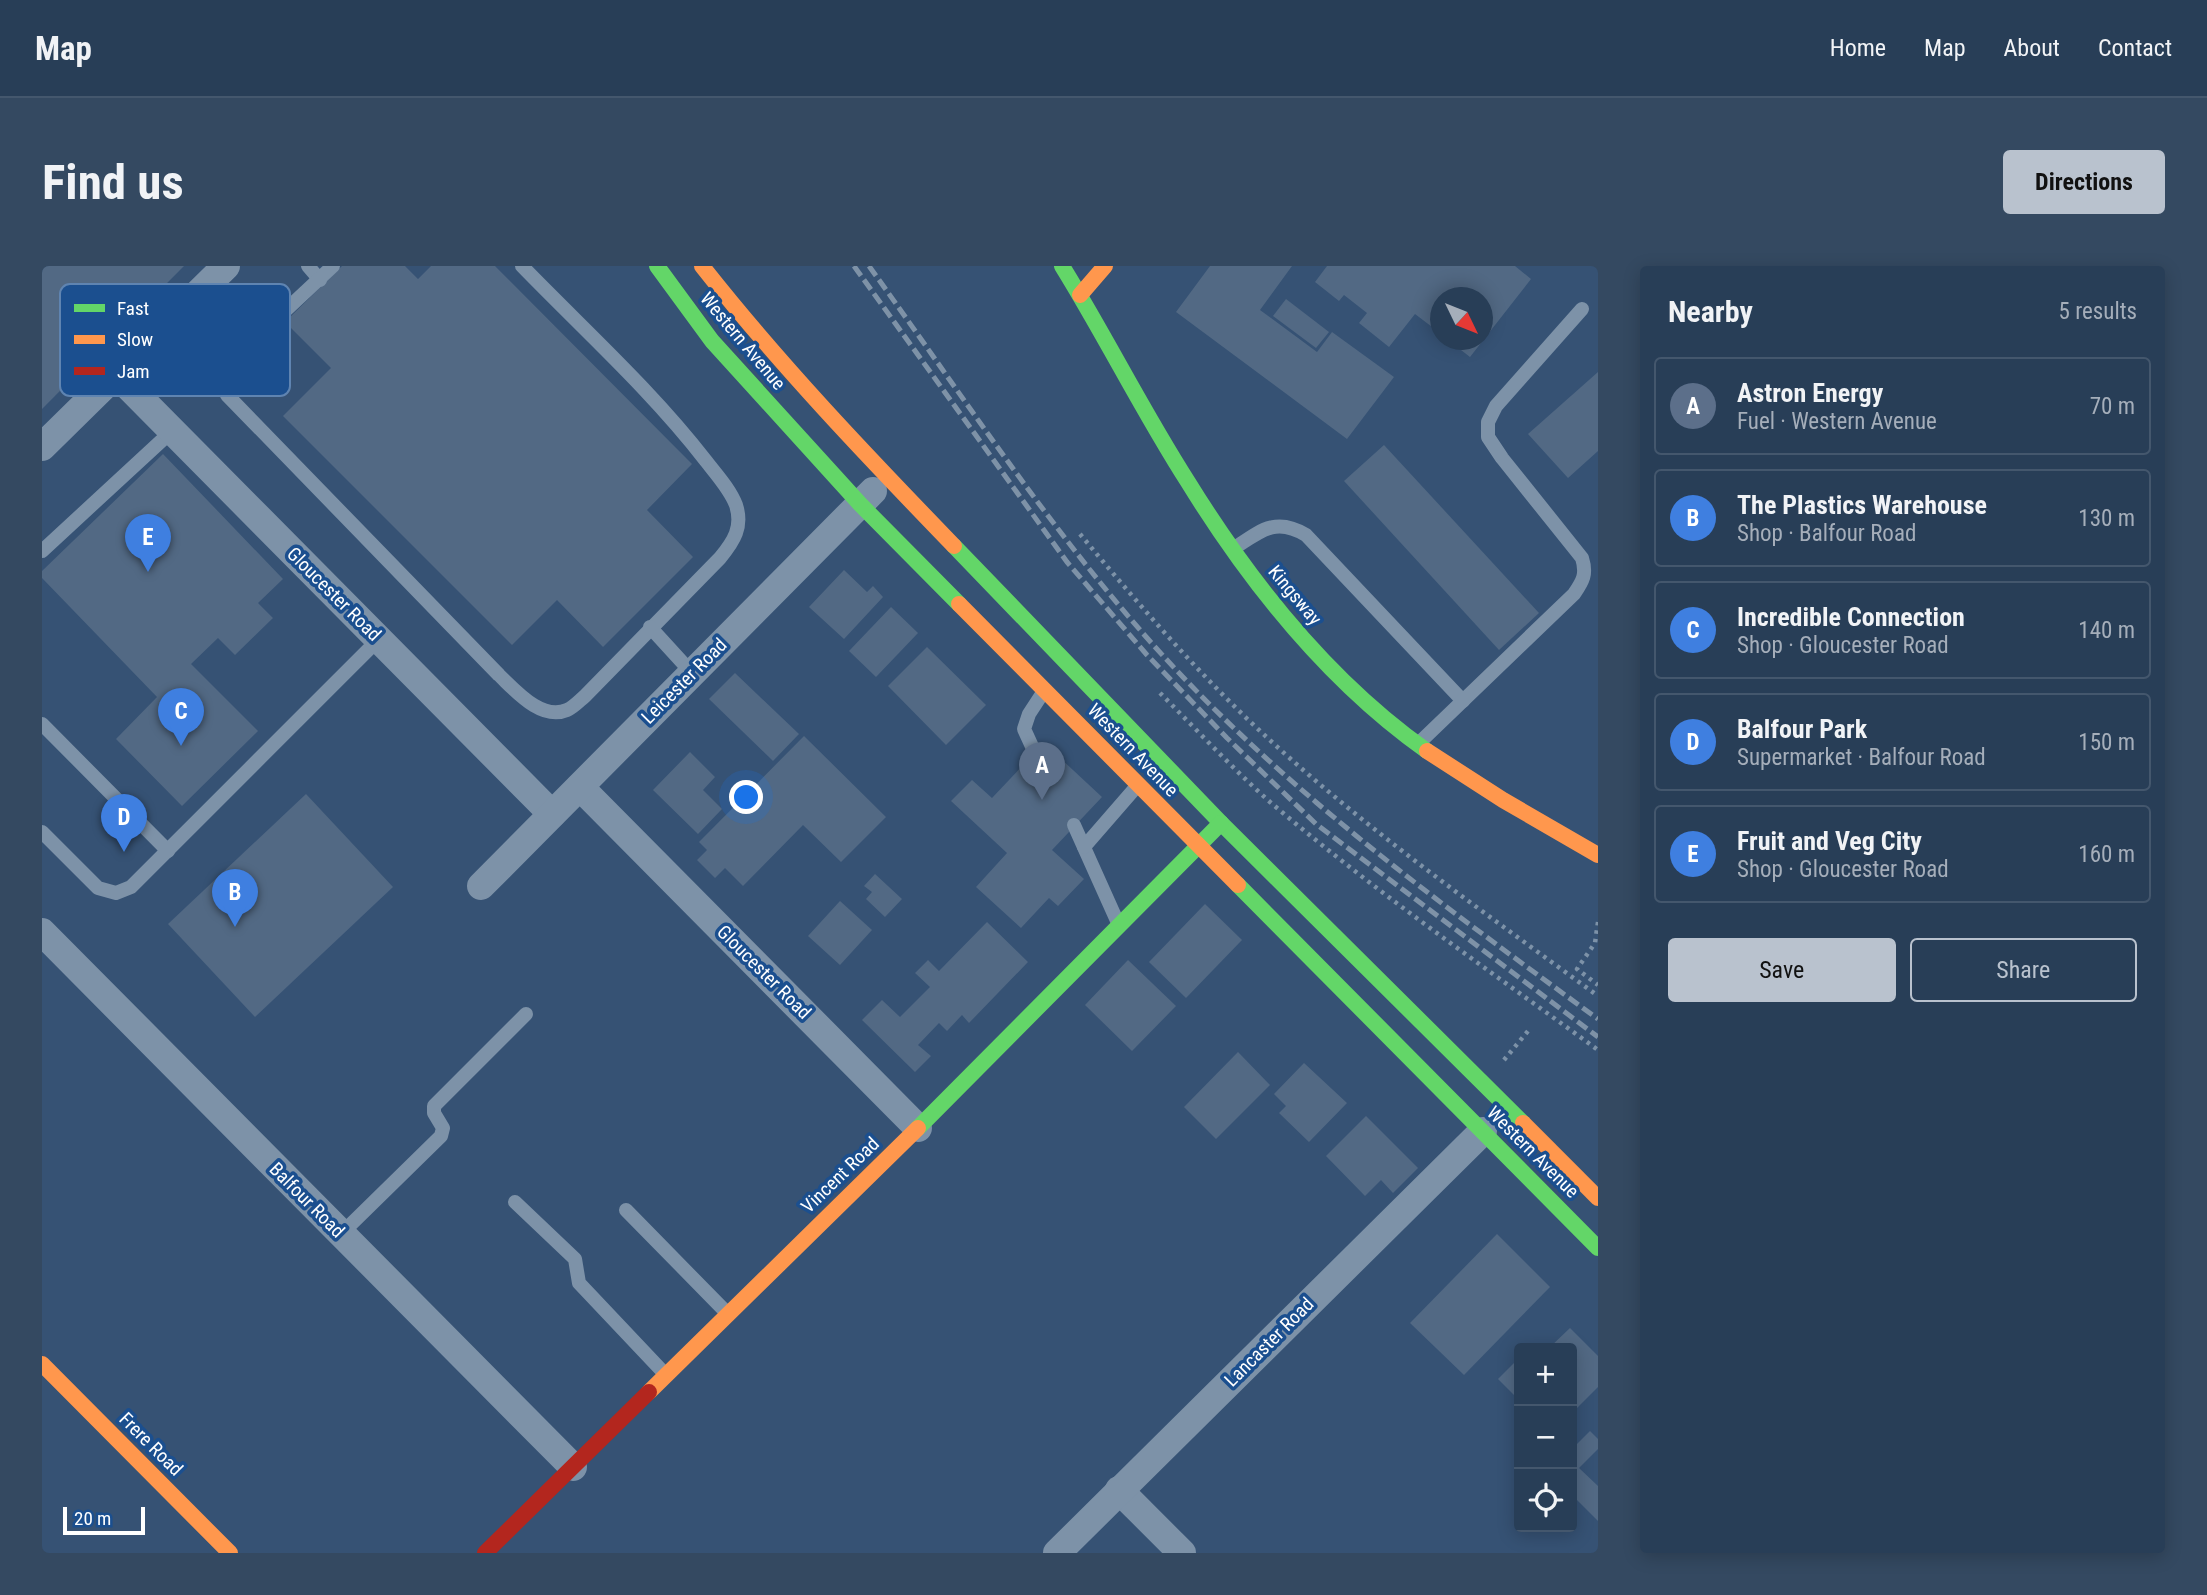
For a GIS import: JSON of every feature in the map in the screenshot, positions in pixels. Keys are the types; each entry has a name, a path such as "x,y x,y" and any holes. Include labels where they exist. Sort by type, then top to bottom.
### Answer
{"main road":[{"name":"Western Avenue","path":"657,266 712,341 860,504 1598,1248"},
{"name":"Western Avenue","path":"702,266 847,435 1221,823 1598,1198"},
{"name":"Kingsway","path":"1062,266 1171,456 1232,549 1266,596 1346,684 1418,744 1474,784 1598,855"},
{"path":"1080,295 1105,266"},
{"name":"Vincent Road","path":"485,1553 918,1128 1221,823"},
{"name":"Frere Road","path":"42,1364 230,1553"}],"street":[{"path":"208,284 226,266"},
{"path":"42,447 94,396"},
{"name":"Gloucester Road","path":"138,396 552,814"},
{"name":"Leicester Road","path":"481,886 887,476"},
{"name":"Gloucester Road","path":"580,787 918,1128"},
{"name":"Balfour Road","path":"42,932 573,1468"},
{"name":"Lancaster Road","path":"1059,1552 1483,1131"},
{"path":"1119,1490 1182,1553"}],"lane":[{"path":"308,266 320,280"},
{"path":"290,307 333,266"},
{"path":"228,396 499,675 534,705 556,712 570,708 585,696 727,549 739,528 736,505 730,494 694,446 654,401 522,266"},
{"path":"1418,744 1574,594 1583,582 1586,570 1582,558 1488,437 1488,422 1496,406 1582,309"},
{"path":"42,551 173,431"},
{"path":"1232,549 1267,527 1280,525 1294,528 1306,535 1463,701"},
{"path":"650,627 692,673"},
{"path":"42,832 98,888 116,893 131,887 379,639"},
{"path":"1035,752 1024,729 1029,714 1045,690"},
{"path":"42,724 168,851"},
{"path":"1084,847 1138,785"},
{"path":"1074,825 1119,925"},
{"path":"341,1234 441,1136 443,1128 434,1113 434,1106 526,1014"},
{"path":"1577,1176 1598,1180"},
{"path":"515,1202 575,1259 579,1283 666,1375"},
{"path":"626,1210 728,1314"}],"path":[{"path":"1080,534 1152,620 1234,706 1316,780 1425,867 1598,996"},
{"path":"1160,693 1268,800 1326,848 1598,1050"},
{"path":"1598,922 1595,943 1577,969 1598,985"},
{"path":"1506,1057 1528,1031"}],"building":[{"path":"42,266 184,266 166,284 60,284 60,391 42,409"},
{"path":"342,266 405,266 418,279 431,266 495,266 692,464 647,510 693,557 603,647 557,600 512,645 283,416 331,368 290,327 290,317"},
{"path":"1210,266 1292,266 1260,310 1317,352 1332,332 1394,377 1347,439 1176,312"},
{"path":"1327,266 1515,266 1531,279 1493,328 1493,287 1430,287 1430,325 1415,314 1389,347 1359,323 1367,313 1344,295 1339,301 1315,282"},
{"path":"1286,299 1329,332 1316,348 1273,316"},
{"path":"1461,350 1475,350 1470,357"},
{"path":"1598,372 1598,451 1568,478 1528,434"},
{"path":"1384,445 1539,613 1499,650 1344,481"},
{"path":"163,454 283,579 258,603 273,618 235,655 218,638 191,664 258,731 182,806 116,739 157,697 42,578 42,571"},
{"path":"844,570 867,592 873,586 883,597 844,639 809,607"},
{"path":"891,607 918,633 876,677 849,651"},
{"path":"927,647 986,705 946,745 888,686"},
{"path":"735,673 799,734 773,761 709,699"},
{"path":"804,736 886,817 841,862 803,825 743,886 725,868 715,878 697,860 707,850 699,842"},
{"path":"1044,743 1102,797 1052,850 1084,879 1058,906 1049,898 1021,928 976,887 1007,853 951,801 972,780 992,798"},
{"path":"690,752 715,777 703,790 722,809 698,834 653,790"},
{"path":"306,794 393,887 255,1017 168,924"},
{"path":"875,874 902,899 885,917 866,899 872,892 864,886"},
{"path":"840,901 872,930 840,965 808,936"},
{"path":"1205,904 1242,940 1186,998 1149,962"},
{"path":"987,922 1028,962 969,1023 962,1015 947,1031 939,1023 918,1045 931,1056 915,1072 862,1020 882,1000 900,1017 930,987 915,973 928,960 939,971"},
{"path":"1128,960 1176,1006 1132,1051 1085,1005"},
{"path":"1238,1052 1270,1085 1216,1139 1184,1107"},
{"path":"1304,1063 1347,1103 1309,1142 1279,1113 1286,1106 1274,1094"},
{"path":"1366,1116 1418,1168 1393,1193 1381,1180 1365,1196 1326,1156"},
{"path":"1497,1234 1550,1287 1464,1375 1410,1323"},
{"path":"1570,1328 1598,1356 1598,1387 1577,1408 1577,1343 1554,1343"},
{"path":"1514,1363 1514,1395 1498,1379"},
{"path":"1590,1431 1598,1439 1598,1449 1579,1468 1598,1486 1598,1521 1577,1500 1577,1444"}],"railway":[{"path":"854,266 1067,562 1147,655 1227,738 1316,824 1598,1037"},
{"path":"869,266 1080,557 1156,648 1206,701 1258,751 1367,845 1598,1019"}],"traffic: fast":[{"path":"657,266 712,341 860,504 959,604"},
{"path":"1062,266 1171,456 1212,520 1265,593 1324,662 1391,724 1427,751"},
{"path":"954,546 1221,823 1523,1123"},
{"path":"918,1128 1221,823"},
{"path":"1238,885 1598,1248"}],"traffic: slow":[{"path":"702,266 793,374 954,546"},
{"path":"1080,295 1105,266"},
{"path":"959,604 1238,885"},
{"path":"1427,751 1503,800 1598,855"},
{"path":"1523,1123 1598,1198"},
{"path":"649,1392 918,1128"},
{"path":"42,1364 230,1553"}],"traffic: jam":[{"path":"485,1553 649,1392"}],"place":[{"name":"Fruit and Veg City","path":"148,572"},
{"name":"Incredible Connection","path":"181,746"},
{"name":"Astron Energy","path":"1042,800"},
{"name":"Balfour Park","path":"124,852"},
{"name":"The Plastics Warehouse","path":"235,927"}]}
